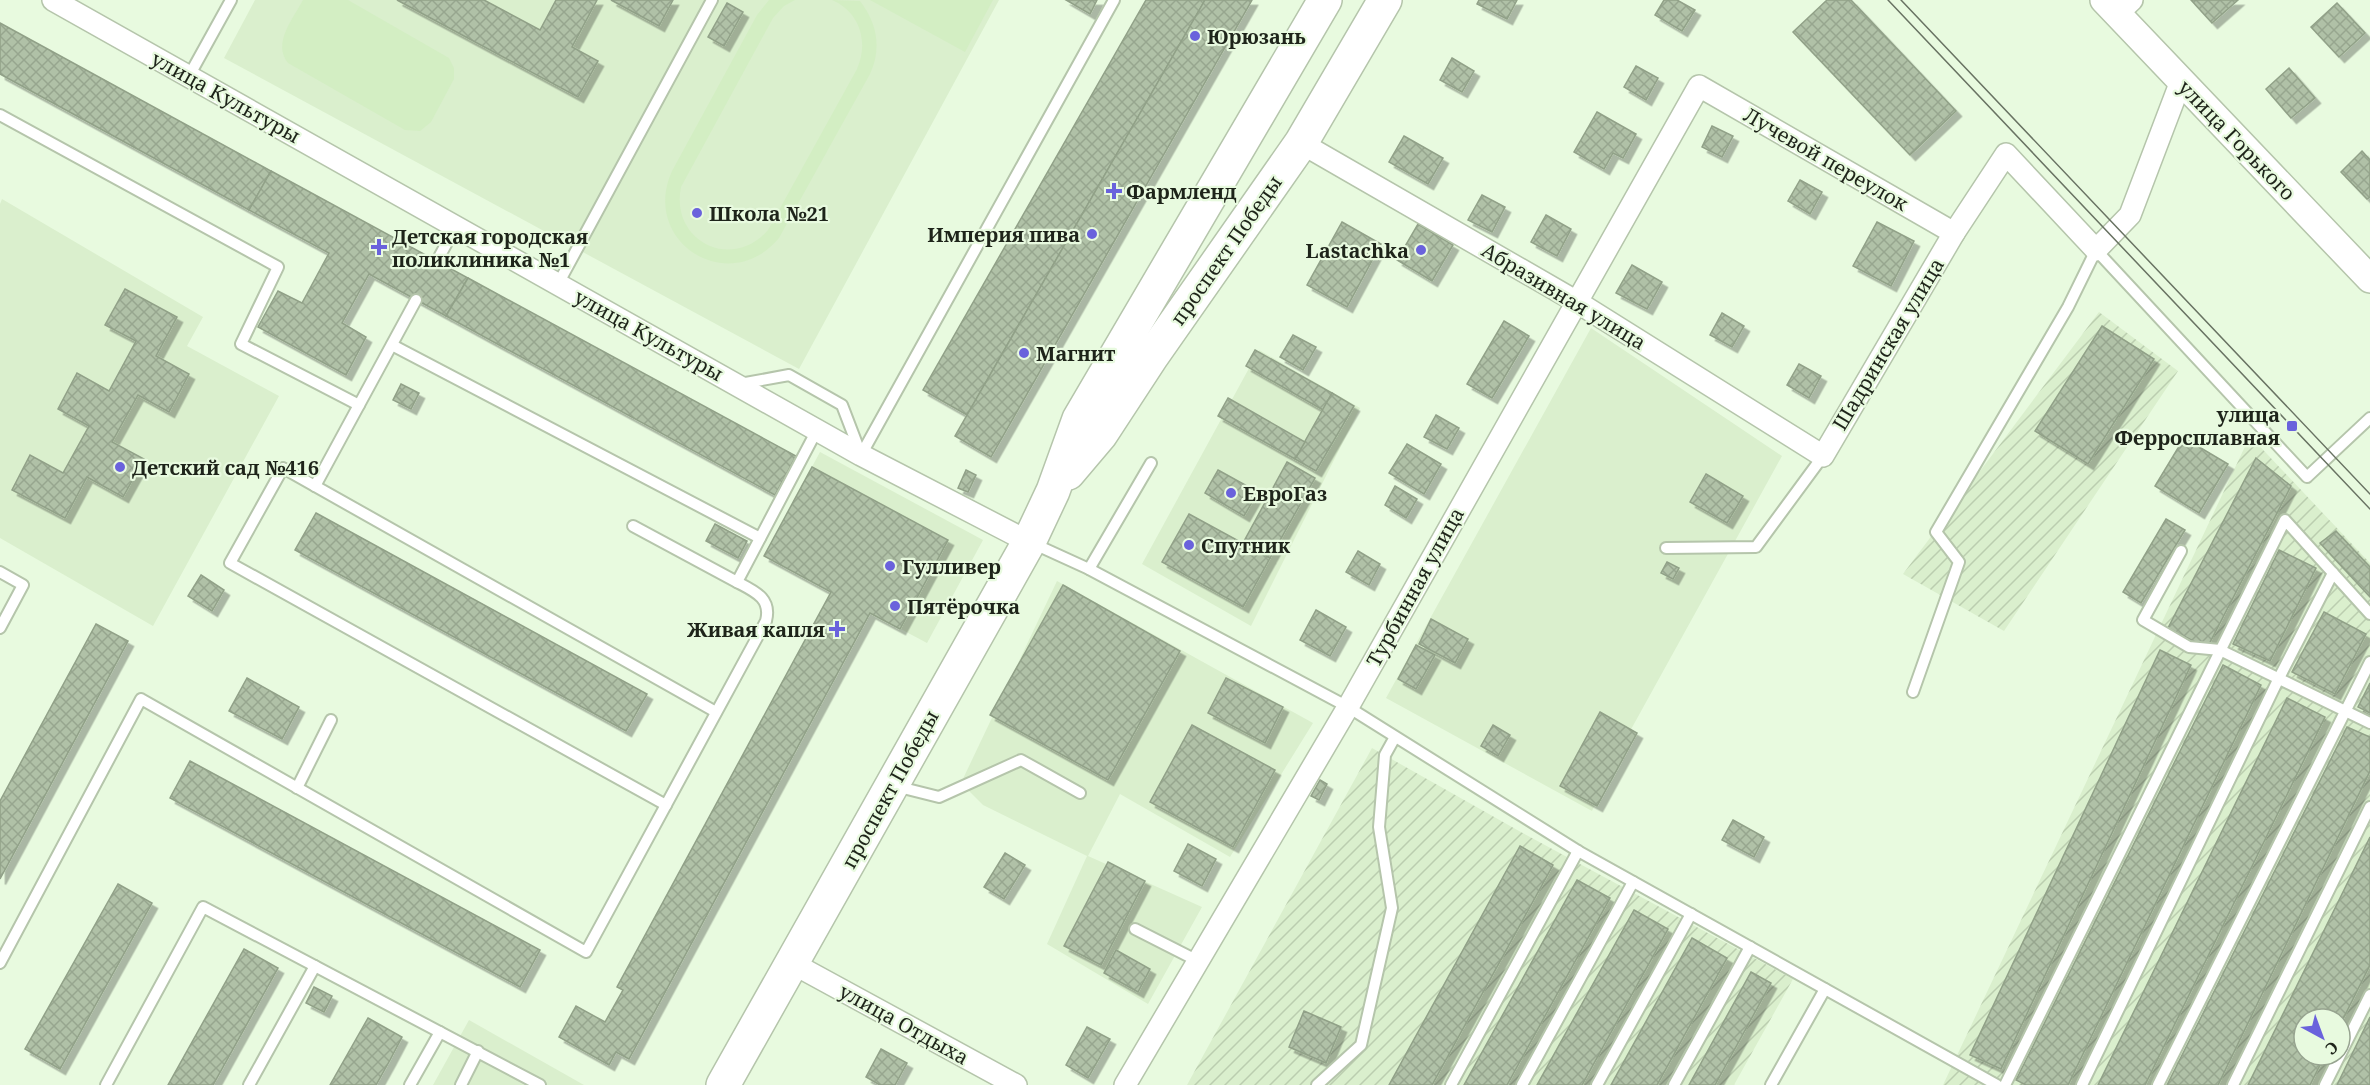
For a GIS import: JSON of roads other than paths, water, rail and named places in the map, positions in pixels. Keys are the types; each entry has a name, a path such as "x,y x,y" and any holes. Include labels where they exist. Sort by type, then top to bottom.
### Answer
{"main road":[{"name":"проспект Победы","path":"723,1085 1029,542 1053,490 1079,419 1326,0"},
{"name":"проспект Победы","path":"1053,490 1101,434 1152,356 1301,142 1385,0"}],"street":[{"name":"улица Культуры","path":"53,0 861,455 1029,542"},
{"name":"улица Горького","path":"2118,5 2181,81 2370,279"},
{"path":"2096,250 2130,215 2181,81"},
{"name":"Лучевой переулок","path":"1699,86 1954,232"},
{"name":"Турбинная улица","path":"1125,1085 1347,708 1699,86"},
{"name":"Абразивная улица","path":"1301,142 1577,302 1822,456"},
{"name":"Шадринская улица","path":"1822,456 1954,232 2006,154 2096,250"},
{"name":"улица Отдыха","path":"792,963 1016,1085"}],"lane":[{"path":"189,76 231,0"},
{"path":"558,284 712,0"},
{"path":"861,455 1114,0"},
{"path":"0,116 278,267 241,344 359,405"},
{"path":"437,261 456,226"},
{"path":"1913,692 1959,562 1936,532 2068,307 2096,250 2307,477 2370,418"},
{"path":"315,486 416,300"},
{"path":"392,345 760,538"},
{"path":"736,384 789,375 842,405 861,455"},
{"path":"737,582 817,430"},
{"path":"1666,548 1756,547 1822,456"},
{"path":"1089,569 1151,463"},
{"path":"666,805 231,563 283,468 716,712"},
{"path":"2005,1085 2285,520 2370,614"},
{"path":"0,963 141,699 586,952 767,615 767,605 760,595 633,526"},
{"path":"1029,542 1089,569 1347,708 1578,851 1997,1085"},
{"path":"2181,550 2143,620 2189,647 2220,650 2370,723"},
{"path":"0,572 23,585 0,628"},
{"path":"2082,1085 2279,678 2333,573"},
{"path":"2158,1085 2370,662"},
{"path":"297,788 331,720"},
{"path":"1317,1085 1361,1045 1392,908 1378,827 1385,755 1395,737"},
{"path":"892,785 939,798 1021,760 1080,793"},
{"path":"2233,1085 2370,807"},
{"path":"1451,1085 1578,851"},
{"path":"1522,1085 1633,882"},
{"path":"106,1085 204,907 540,1085"},
{"path":"1597,1085 1691,914"},
{"path":"1135,929 1198,961"},
{"path":"1674,1085 1750,947"},
{"path":"249,1085 315,966"},
{"path":"1771,1085 1825,989"},
{"path":"2325,1085 2370,995"},
{"path":"410,1085 440,1032"},
{"path":"461,1085 478,1051"}],"tram line":[{"path":"1888,0 2370,509"},
{"path":"1901,0 2370,494"}],"place":[{"name":"Юрюзань","path":"1195,36"},
{"name":"Фармленд","path":"1114,191"},
{"name":"Школа №21","path":"697,213"},
{"name":"Империя пива","path":"1092,234"},
{"name":"Детская городская поликлиника №1","path":"379,247"},
{"name":"Lastachka","path":"1421,250"},
{"name":"Магнит","path":"1024,353"},
{"name":"улица Ферросплавная","path":"2292,426"},
{"name":"Детский сад №416","path":"120,467"},
{"name":"ЕвроГаз","path":"1231,493"},
{"name":"Спутник","path":"1189,545"},
{"name":"Гулливер","path":"890,566"},
{"name":"Пятёрочка","path":"895,606"},
{"name":"Живая капля","path":"837,629"}]}
